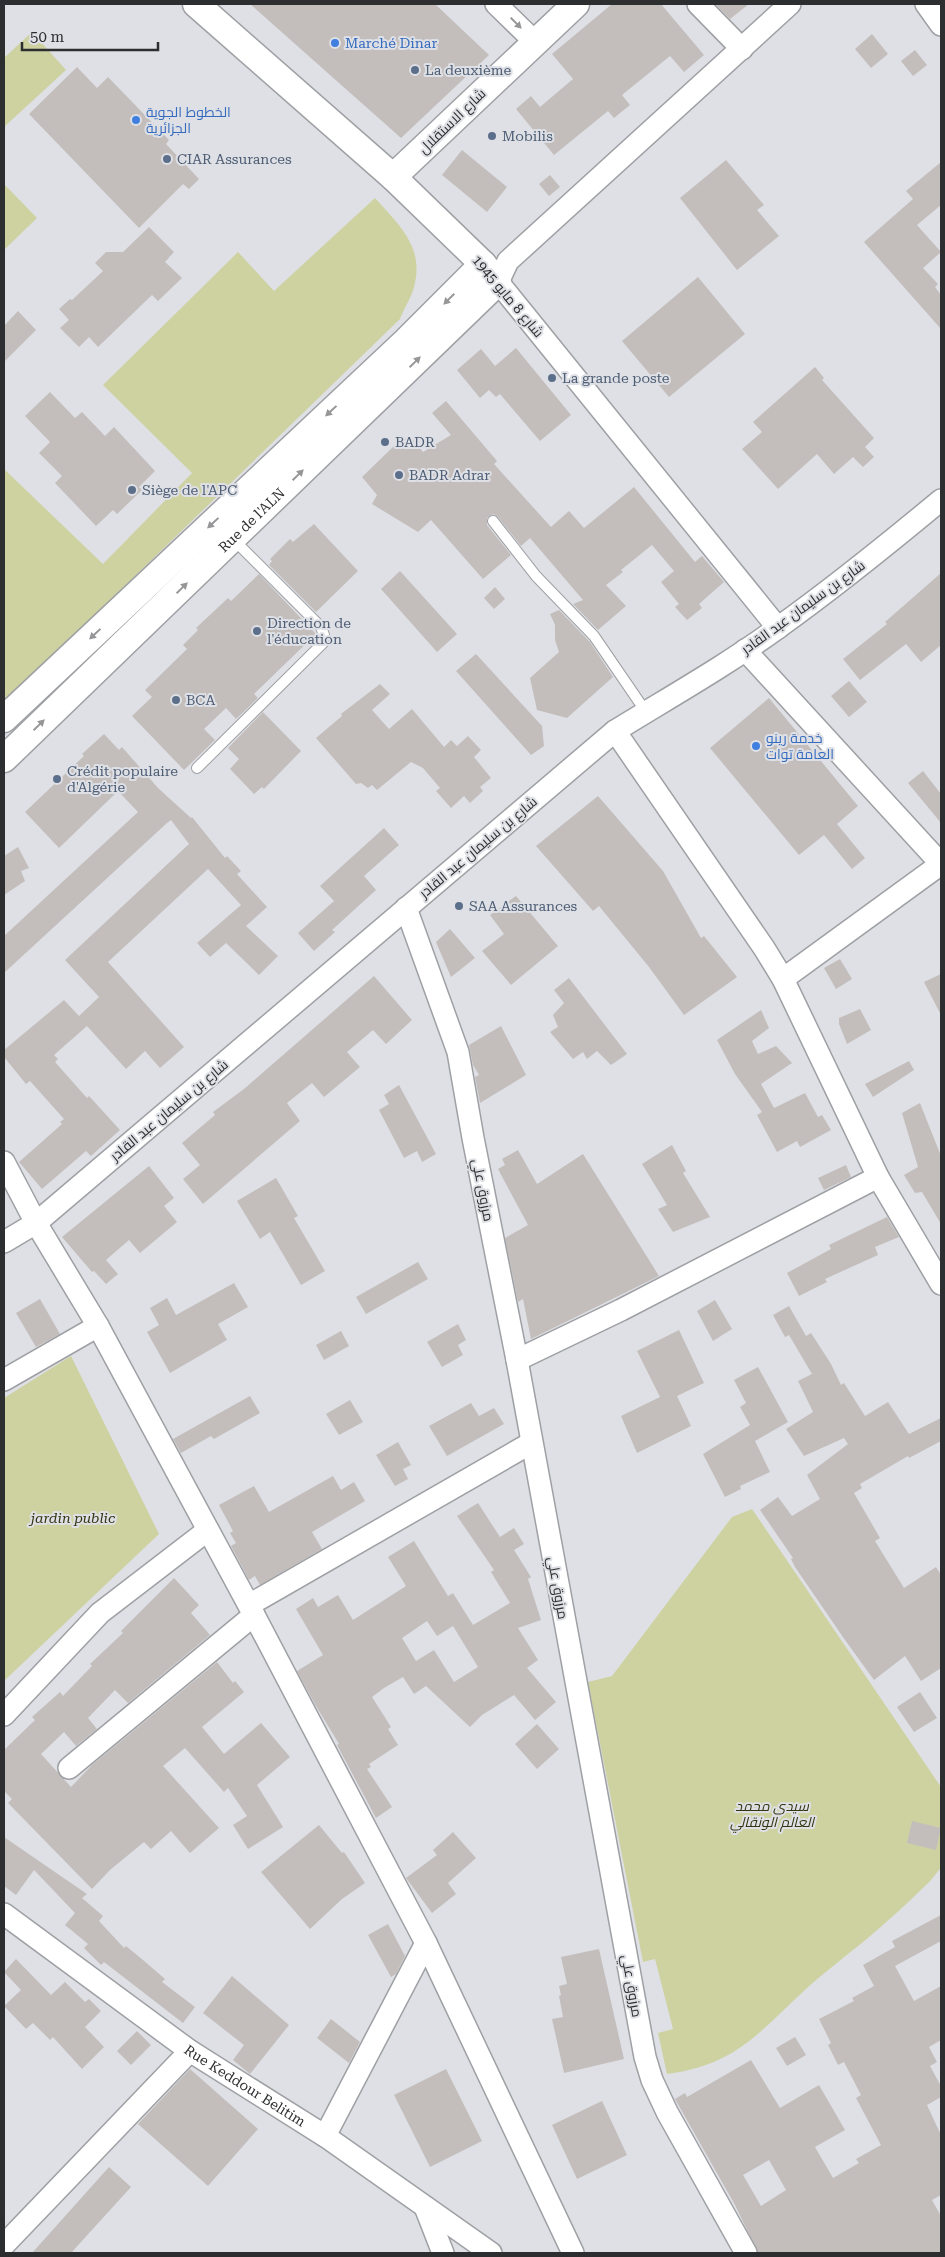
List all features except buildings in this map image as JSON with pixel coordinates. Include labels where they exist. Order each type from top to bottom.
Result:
[{"type":"street","name":"شارع 8 مايو 1945","points":[[196,4],[497,269],[778,628]]},
{"type":"street","points":[[496,4],[535,42]]},
{"type":"street","points":[[698,4],[742,50]]},
{"type":"street","points":[[497,269],[742,50],[790,4]]},
{"type":"street","points":[[926,4],[941,25]]},
{"type":"street","name":"شارع الاستقلال","points":[[393,177],[535,42],[564,8]]},
{"type":"street","name":"Rue de l'ALN","points":[[4,758],[232,539],[497,269]]},
{"type":"street","name":"Rue de l'ALN","points":[[4,719],[406,341],[497,269]]},
{"type":"street","name":"شارع بن سليمان عبد القادر","points":[[4,1242],[36,1223],[615,731],[778,628],[866,561],[941,500]]},
{"type":"street","points":[[141,590],[160,610]]},
{"type":"street","points":[[744,650],[941,864],[783,979]]},
{"type":"street","points":[[615,731],[764,948],[783,979],[878,1177],[941,1284]]},
{"type":"street","name":"مرزوق علي","points":[[406,908],[458,1052],[472,1138],[517,1360],[645,2057],[652,2080],[667,2112],[746,2253]]},
{"type":"street","points":[[4,1162],[36,1223],[98,1326],[251,1610],[426,1943],[573,2253]]},
{"type":"street","points":[[517,1360],[621,1310],[878,1177]]},
{"type":"street","points":[[4,1380],[98,1326]]},
{"type":"street","points":[[69,1768],[251,1610],[532,1443]]},
{"type":"street","points":[[4,1715],[100,1613],[208,1530]]},
{"type":"street","name":"Rue Keddour Belitim","points":[[4,1914],[190,2051],[325,2136],[491,2253]]},
{"type":"street","points":[[325,2136],[426,1943]]},
{"type":"street","points":[[4,2245],[190,2051]]},
{"type":"street","points":[[425,2207],[443,2253]]},
{"type":"lane","points":[[493,521],[536,576],[594,636],[646,712]]},
{"type":"lane","points":[[196,768],[323,643],[324,635],[321,627],[232,539]]},
{"type":"green space","points":[[32,32],[66,70],[4,127],[4,58]]},
{"type":"green space","points":[[4,184],[37,218],[4,250]]},
{"type":"green space","points":[[375,198],[407,236],[415,257],[417,270],[414,288],[400,319],[4,703],[4,469],[103,564],[192,473],[103,385],[238,252],[274,291]]},
{"type":"green space","name":"jardin public","points":[[71,1356],[159,1534],[4,1681],[4,1398]]},
{"type":"green space","name":"سيدي محمد العالم الونقالي","points":[[752,1509],[941,1787],[941,1868],[895,1914],[814,1982],[744,2045],[729,2055],[711,2063],[691,2070],[667,2074],[658,2033],[673,2029],[655,1959],[643,1962],[588,1682],[612,1676],[732,1517]]},
{"type":"place","name":"Marché Dinar","points":[[335,43]]},
{"type":"place","name":"La deuxième","points":[[415,70]]},
{"type":"place","name":"الخطوط الجوية الجزائرية","points":[[136,120]]},
{"type":"place","name":"Mobilis","points":[[492,136]]},
{"type":"place","name":"CIAR Assurances","points":[[167,159]]},
{"type":"place","name":"La grande poste","points":[[552,378]]},
{"type":"place","name":"BADR","points":[[385,442]]},
{"type":"place","name":"BADR Adrar","points":[[399,475]]},
{"type":"place","name":"Siège de l'APC","points":[[132,490]]},
{"type":"place","name":"Direction de l'éducation","points":[[257,631]]},
{"type":"place","name":"BCA","points":[[176,700]]},
{"type":"place","name":"خدمة رينو العامة توات","points":[[756,746]]},
{"type":"place","name":"Crédit populaire d'Algérie","points":[[57,779]]},
{"type":"place","name":"SAA Assurances","points":[[459,906]]}]
